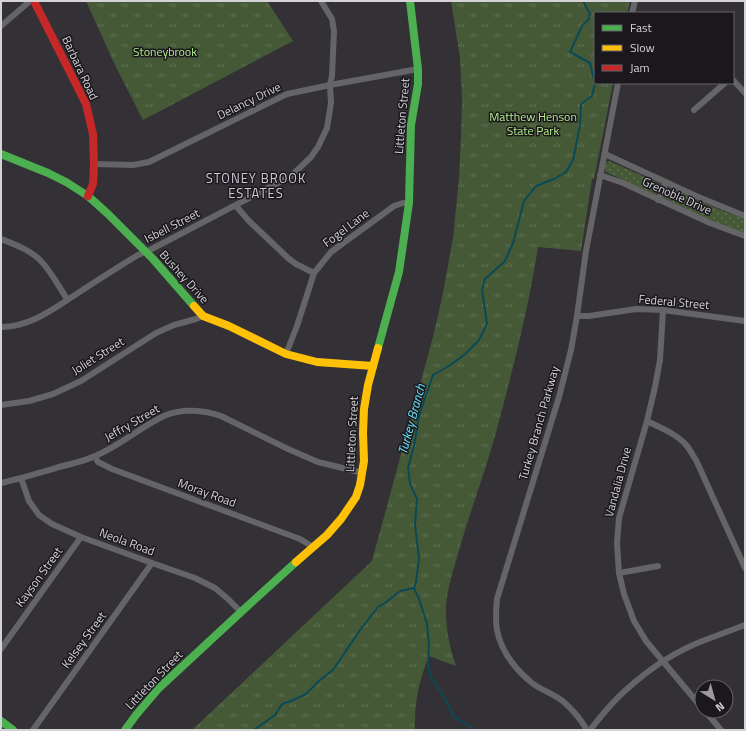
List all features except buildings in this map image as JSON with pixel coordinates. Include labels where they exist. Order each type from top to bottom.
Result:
[{"type":"street","points":[[1,26],[30,1]]},
{"type":"street","name":"Barbara Road","points":[[34,1],[72,73],[86,104],[93,134],[94,164],[93,184],[88,196]]},
{"type":"street","name":"Isbell Street","points":[[1,327],[27,323],[45,315],[138,255],[236,206],[291,176],[311,158],[327,128],[331,103],[330,85],[332,76],[334,31],[332,19],[321,1]]},
{"type":"street","name":"Littleton Street","points":[[125,730],[159,688],[327,535],[356,497],[363,473],[364,409],[368,385],[399,272],[409,203],[411,125],[418,84],[418,69],[410,1]]},
{"type":"street","points":[[632,12],[635,1]]},
{"type":"street","name":"Delancy Drive","points":[[94,164],[133,165],[149,162],[287,94],[418,69]]},
{"type":"street","points":[[734,81],[745,93]]},
{"type":"street","name":"Turkey Branch Parkway","points":[[589,730],[577,714],[565,702],[532,683],[508,658],[501,645],[497,630],[496,615],[497,599],[559,397],[571,350],[600,175],[618,84]]},
{"type":"street","points":[[694,110],[724,84]]},
{"type":"street","name":"Bushey Drive","points":[[1,154],[48,173],[88,196],[153,259],[203,316],[229,326],[286,354],[318,362],[373,366]]},
{"type":"street","name":"Grenoble Drive","points":[[604,154],[745,216]]},
{"type":"street","name":"Grenoble Drive","points":[[600,175],[710,223],[745,236]]},
{"type":"street","points":[[658,200],[666,182]]},
{"type":"street","name":"Fogel Lane","points":[[286,354],[297,326],[314,273],[331,252],[394,206],[409,203]]},
{"type":"street","points":[[236,206],[249,221],[288,258],[314,273]]},
{"type":"street","points":[[1,239],[32,254],[39,260],[67,300]]},
{"type":"street","name":"Federal Street","points":[[577,316],[589,316],[636,309],[663,310],[745,321]]},
{"type":"street","name":"Vandalia Drive","points":[[663,310],[660,360],[655,387],[647,421],[619,518],[616,543],[619,573],[624,594],[634,621],[646,641],[694,699]]},
{"type":"street","name":"Joliet Street","points":[[1,405],[29,402],[53,394],[81,381],[156,332],[174,325],[196,320],[203,316]]},
{"type":"street","name":"Jeffry Street","points":[[1,484],[95,457],[113,448],[166,415],[182,411],[211,413],[221,416],[318,462],[363,473]]},
{"type":"street","points":[[647,421],[670,432],[688,447],[696,460],[745,568]]},
{"type":"street","name":"Moray Road","points":[[95,457],[98,462],[112,469],[300,539],[313,547]]},
{"type":"street","name":"Neola Road","points":[[21,478],[29,501],[39,515],[52,524],[81,537],[152,564],[196,578],[215,588],[228,598],[241,612]]},
{"type":"street","name":"Kayson Street","points":[[1,649],[81,537]]},
{"type":"street","name":"Kelsey Street","points":[[33,730],[152,564]]},
{"type":"street","points":[[619,573],[658,566]]},
{"type":"street","points":[[589,730],[605,711],[645,674],[677,653],[704,640],[745,625]]},
{"type":"street","points":[[711,719],[720,730]]},
{"type":"street","points":[[1,721],[13,730]]},
{"type":"green space","name":"Stoneybrook","points":[[86,1],[267,1],[293,41],[143,120],[115,65]]},
{"type":"green space","name":"Matthew Henson State Park","points":[[451,1],[630,1],[627,12],[594,12],[594,84],[613,84],[594,179],[592,179],[581,251],[538,247],[519,342],[495,436],[462,539],[448,591],[446,604],[447,628],[449,643],[456,666],[429,656],[422,674],[418,692],[415,711],[415,730],[192,730],[372,561],[433,337],[453,238],[459,178],[461,137],[462,97],[460,58]]},
{"type":"green space","points":[[609,161],[661,184],[656,195],[606,172],[604,168]]},
{"type":"green space","points":[[668,187],[715,208],[745,219],[745,233],[723,226],[662,198]]},
{"type":"waterway","name":"Turkey Branch","points":[[583,1],[590,14],[588,20],[582,26],[570,52],[590,63],[594,80]]},
{"type":"waterway","name":"Turkey Branch","points":[[254,730],[275,715],[282,704],[306,694],[333,670],[360,630],[378,607],[400,591],[414,588],[419,559],[415,524],[417,499],[410,484],[408,468],[414,446],[419,416],[433,375],[464,355],[479,340],[487,324],[482,290],[485,279],[505,261],[513,243],[524,201],[536,186],[554,179],[566,172],[573,160],[580,125],[581,104],[592,96],[595,84]]},
{"type":"waterway","points":[[414,588],[427,624],[429,645],[428,666],[431,677],[454,717],[470,726],[473,730]]},
{"type":"traffic: fast","points":[[378,348],[399,272],[409,203],[411,125],[418,84],[418,69],[410,1]]},
{"type":"traffic: fast","points":[[1,154],[48,173],[88,196],[153,259],[194,306]]},
{"type":"traffic: fast","points":[[125,730],[159,688],[296,562]]},
{"type":"traffic: fast","points":[[1,721],[13,730]]},
{"type":"traffic: slow","points":[[194,306],[203,316],[229,326],[286,354],[317,362],[373,366]]},
{"type":"traffic: slow","points":[[296,562],[327,535],[341,519],[356,497],[360,485],[364,461],[364,409],[368,385],[378,348]]},
{"type":"traffic: jam","points":[[34,1],[86,104],[93,134],[94,164],[93,184],[88,196]]},
{"type":"district","name":"STONEY BROOK ESTATES","points":[[256,186]]}]
